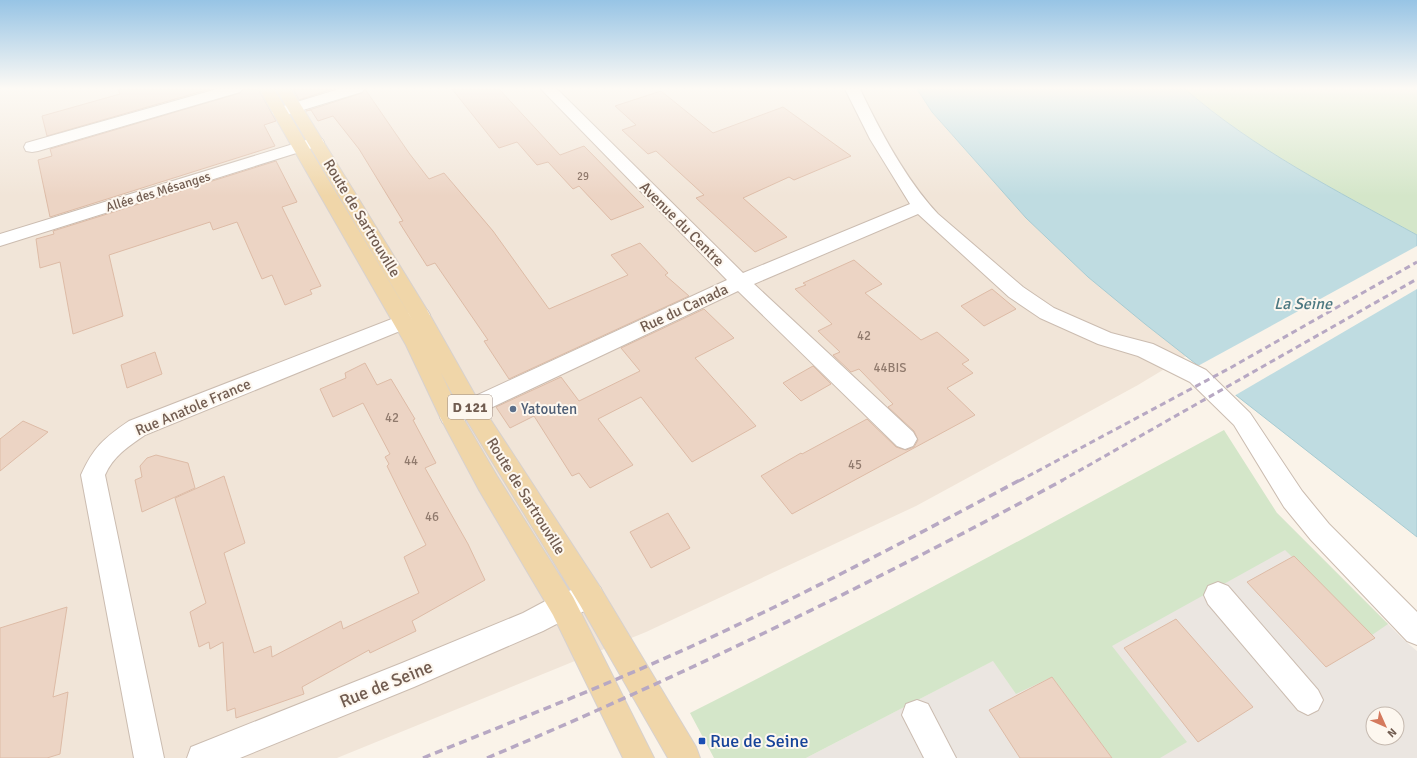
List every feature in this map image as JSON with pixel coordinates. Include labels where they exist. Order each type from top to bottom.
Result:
[{"type":"main road","name":"Route de Sartrouville","points":[[296,124],[412,318],[416,344],[461,412],[590,596],[685,758]]},
{"type":"main road","name":"Route de Sartrouville","points":[[461,412],[488,483],[563,606],[639,758]]},
{"type":"street","points":[[32,147],[111,124]]},
{"type":"street","name":"Avenue du Centre","points":[[583,124],[740,282],[905,439]]},
{"type":"street","points":[[869,124],[920,206],[1016,292],[1047,314],[1105,339],[1145,350],[1198,376],[1242,419],[1293,499],[1320,532],[1417,631]]},
{"type":"street","name":"Allée des Mésanges","points":[[0,240],[308,144]]},
{"type":"street","name":"Rue du Canada","points":[[461,412],[740,282],[920,206]]},
{"type":"street","name":"Rue Anatole France","points":[[148,758],[93,475],[99,460],[113,445],[137,428],[412,318]]},
{"type":"street","points":[[1218,595],[1308,700]]},
{"type":"street","name":"Rue de Seine","points":[[202,758],[404,677],[533,622],[563,606],[590,596]]},
{"type":"street","points":[[917,715],[941,758]]},
{"type":"shaded area","points":[[0,124],[943,124],[1026,218],[1088,277],[1186,356],[1138,385],[916,506],[646,632],[337,758],[0,758]]},
{"type":"shaded area","points":[[1277,513],[1404,640],[1417,651],[1417,758],[806,758]]},
{"type":"green space","points":[[1230,124],[1417,124],[1417,235],[1327,186]]},
{"type":"green space","points":[[1224,430],[1277,513],[1388,624],[1372,635],[1285,550],[1112,646],[1187,742],[1160,758],[1112,758],[1052,677],[1016,694],[993,661],[806,758],[714,758],[690,713],[1025,538]]},
{"type":"water","name":"La Seine","points":[[943,124],[1230,124],[1297,168],[1417,235],[1417,537],[1145,324],[1088,277],[1026,218]]},
{"type":"pier","points":[[1417,246],[1417,289],[1234,396],[1196,367]]},
{"type":"building","points":[[44,124],[87,124],[47,136]]},
{"type":"building","points":[[134,124],[266,124],[264,125],[275,146],[50,217],[38,160],[52,156],[50,149]]},
{"type":"building","points":[[340,124],[389,124],[429,179],[444,173],[493,231],[549,309],[628,275],[611,255],[640,243],[668,273],[665,275],[689,296],[509,379],[484,341],[488,340],[435,263],[427,266],[399,222],[403,221],[359,149]]},
{"type":"building","points":[[480,124],[532,124],[560,155],[584,146],[644,207],[611,220],[579,186],[573,189],[548,162],[537,165],[517,142],[499,148]]},
{"type":"building","points":[[702,124],[713,133],[736,124],[807,124],[851,156],[794,180],[789,177],[743,198],[787,237],[755,252],[696,198],[704,195],[656,151],[648,154],[622,130],[636,125]]},
{"type":"building","points":[[276,161],[297,202],[282,207],[321,286],[310,290],[312,294],[285,305],[272,275],[262,279],[237,222],[213,230],[210,222],[109,255],[123,316],[73,334],[60,262],[40,268],[36,239],[54,234],[53,231]]},
{"type":"building","points":[[854,260],[882,284],[865,293],[921,340],[937,332],[969,360],[962,364],[973,373],[947,388],[975,415],[792,514],[761,476],[801,453],[802,454],[867,419],[896,447],[906,450],[914,447],[918,440],[914,431],[888,407],[893,404],[859,369],[851,372],[833,355],[840,352],[818,331],[832,324],[795,289],[806,285],[803,283]]},
{"type":"building","points":[[992,289],[1016,309],[984,326],[961,306]]},
{"type":"building","points":[[704,309],[734,338],[695,358],[756,426],[692,462],[641,397],[598,419],[633,465],[590,488],[579,473],[572,476],[534,416],[510,428],[496,407],[561,377],[579,401],[640,371],[621,348]]},
{"type":"building","points":[[155,352],[162,374],[127,388],[121,365]]},
{"type":"building","points":[[365,363],[377,385],[391,379],[415,419],[413,420],[436,463],[425,468],[468,544],[485,580],[412,621],[416,631],[370,653],[369,650],[302,687],[304,694],[236,718],[235,708],[227,711],[223,642],[210,649],[209,642],[199,647],[190,612],[206,603],[175,498],[224,476],[245,543],[224,553],[254,653],[271,646],[272,657],[341,621],[343,629],[419,593],[404,557],[426,545],[387,466],[389,464],[385,457],[390,454],[363,403],[333,417],[320,389],[346,378],[345,373]]},
{"type":"building","points":[[813,366],[831,384],[801,401],[783,383]]},
{"type":"building","points":[[23,421],[48,432],[0,471],[0,439]]},
{"type":"building","points":[[156,455],[188,463],[195,488],[142,512],[135,480],[142,477],[140,466],[147,458]]},
{"type":"building","points":[[668,513],[690,548],[651,568],[630,532]]},
{"type":"building","points":[[1294,556],[1375,638],[1326,667],[1247,582]]},
{"type":"building","points":[[67,607],[53,697],[68,692],[60,754],[47,758],[0,758],[0,628]]},
{"type":"building","points":[[1176,619],[1253,707],[1198,742],[1124,648]]},
{"type":"building","points":[[1052,677],[1112,758],[1020,758],[989,710]]},
{"type":"railway","points":[[1019,481],[1230,368],[1417,262]]},
{"type":"railway","points":[[1061,481],[1417,279]]},
{"type":"railway","points":[[423,758],[598,687],[701,642],[822,584],[1020,480]]},
{"type":"railway","points":[[487,758],[634,694],[778,626],[921,555],[1063,480]]},
{"type":"place","name":"Yatouten","points":[[513,409]]},
{"type":"place","name":"Rue de Seine","points":[[702,741]]}]
